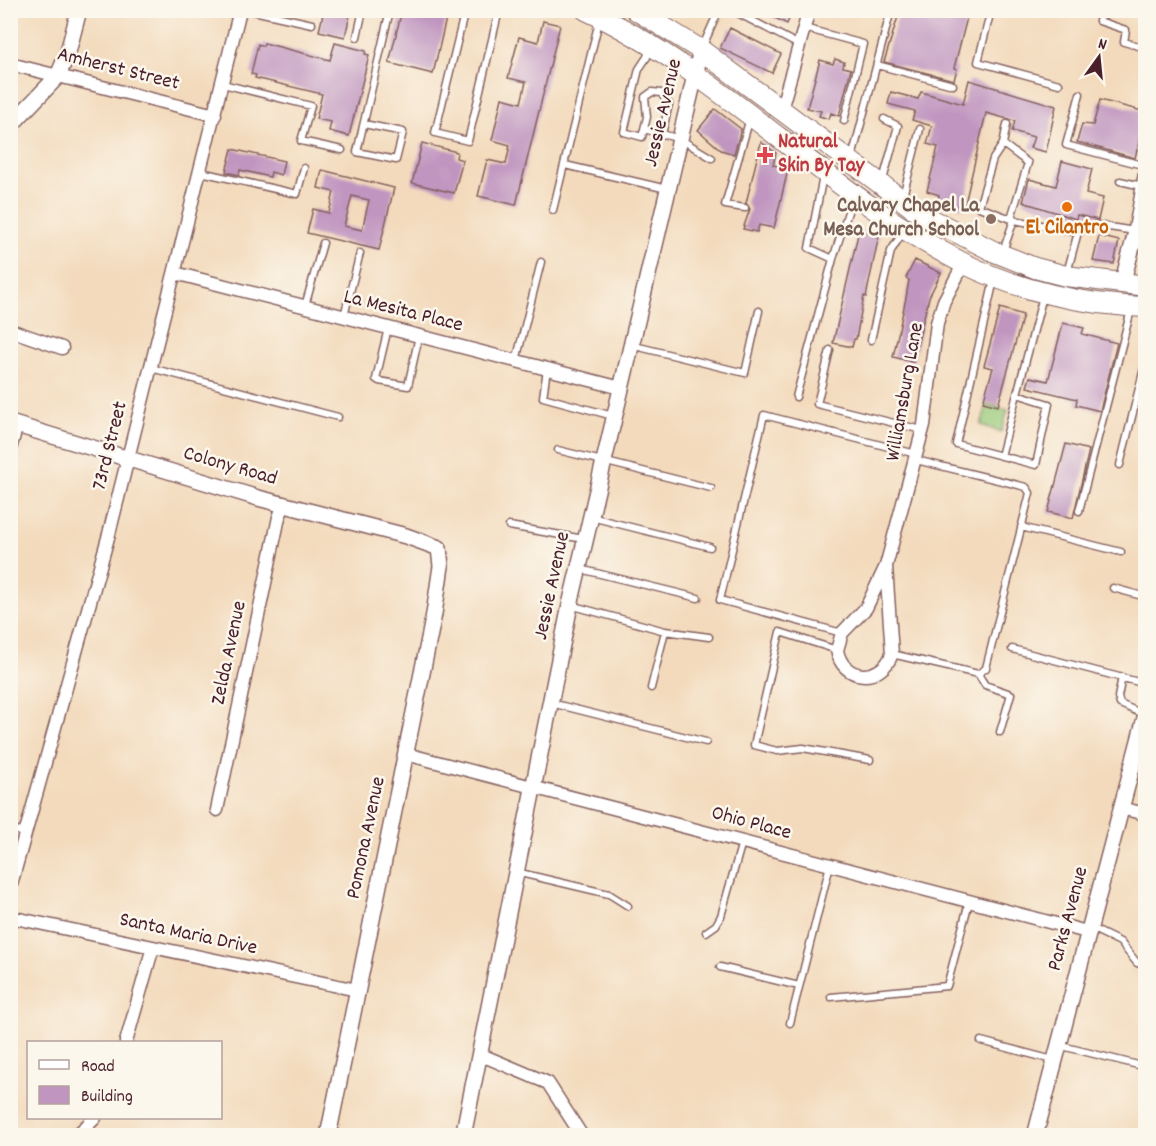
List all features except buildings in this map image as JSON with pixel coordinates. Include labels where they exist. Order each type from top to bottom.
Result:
[{"type":"main road","points":[[636,10],[656,19],[701,50],[921,214],[1002,255],[1035,268],[1066,276],[1146,286]]},
{"type":"main road","points":[[593,14],[650,45],[696,75],[905,229],[964,263],[1044,292],[1139,307]]},
{"type":"main road","points":[[964,263],[972,259],[1002,255]]},
{"type":"street","points":[[10,126],[58,76],[68,52],[79,10]]},
{"type":"street","points":[[781,110],[809,10]]},
{"type":"street","name":"73rd Street","points":[[10,888],[99,573],[243,12]]},
{"type":"street","name":"Jessie Avenue","points":[[463,1136],[578,568],[701,50]]},
{"type":"street","name":"Amherst Street","points":[[10,64],[215,115]]},
{"type":"street","points":[[1122,284],[1136,232],[1145,178]]},
{"type":"street","name":"Williamsburg Lane","points":[[837,650],[842,633],[866,608],[886,566],[923,431],[937,323],[944,301],[964,263]]},
{"type":"street","name":"La Mesita Place","points":[[175,273],[621,388]]},
{"type":"street","points":[[10,330],[62,348]]},
{"type":"street","points":[[10,449],[14,424]]},
{"type":"street","name":"Colony Road","points":[[14,424],[127,460],[284,505],[406,536],[439,548]]},
{"type":"street","name":"Zelda Avenue","points":[[217,810],[279,517],[284,505]]},
{"type":"street","name":"Pomona Avenue","points":[[328,1136],[434,614],[441,566],[439,548]]},
{"type":"street","name":"Williamsburg Lane","points":[[886,566],[892,654]]},
{"type":"street","points":[[837,650],[845,668],[863,676],[882,670],[892,654]]},
{"type":"street","name":"Parks Avenue","points":[[1035,1136],[1087,929],[1145,715]]},
{"type":"street","name":"Ohio Place","points":[[406,754],[969,901],[1087,929]]},
{"type":"street","points":[[1120,808],[1146,814]]},
{"type":"street","name":"Santa Maria Drive","points":[[10,917],[357,990]]},
{"type":"street","points":[[126,1041],[153,947]]},
{"type":"street","points":[[479,1054],[548,1083],[582,1136]]},
{"type":"street","points":[[76,1136],[94,1119]]},
{"type":"lane","points":[[218,10],[312,24]]},
{"type":"lane","points":[[357,37],[363,10]]},
{"type":"lane","points":[[364,124],[404,132],[396,160],[357,152],[390,10]]},
{"type":"lane","points":[[465,10],[435,133],[468,141],[499,10]]},
{"type":"lane","points":[[701,50],[719,10]]},
{"type":"lane","points":[[732,10],[799,45]]},
{"type":"lane","points":[[852,161],[891,10]]},
{"type":"lane","points":[[991,10],[978,62],[1059,84]]},
{"type":"lane","points":[[553,210],[565,165],[593,14]]},
{"type":"lane","points":[[1099,21],[1126,30],[1124,42],[1146,48]]},
{"type":"lane","points":[[804,28],[863,44],[844,121]]},
{"type":"lane","points":[[650,45],[647,57],[639,69],[624,132],[642,137],[647,117],[645,97],[652,92],[661,93],[669,104],[662,134]]},
{"type":"lane","points":[[877,65],[953,85]]},
{"type":"lane","points":[[223,84],[311,106],[301,141],[342,150]]},
{"type":"lane","points":[[1080,94],[1066,145],[1145,178]]},
{"type":"lane","points":[[745,208],[725,205],[751,114]]},
{"type":"lane","points":[[882,184],[898,126],[884,119]]},
{"type":"lane","points":[[1007,124],[1003,144],[993,159],[979,207],[1012,219],[1078,232],[1096,225],[1136,232]]},
{"type":"lane","points":[[644,129],[680,139],[712,158]]},
{"type":"lane","points":[[903,200],[920,129]]},
{"type":"lane","points":[[1002,255],[1028,163],[1003,144]]},
{"type":"lane","points":[[565,165],[668,189]]},
{"type":"lane","points":[[201,172],[297,194],[303,168]]},
{"type":"lane","points":[[824,170],[809,248],[833,259]]},
{"type":"lane","points":[[1119,181],[1145,178]]},
{"type":"lane","points":[[796,397],[833,259],[855,193]]},
{"type":"lane","points":[[871,340],[891,251],[905,229]]},
{"type":"lane","points":[[1066,276],[1078,232]]},
{"type":"lane","points":[[304,306],[322,243]]},
{"type":"lane","points":[[343,316],[360,253]]},
{"type":"lane","points":[[516,361],[540,262]]},
{"type":"lane","points":[[995,276],[956,444],[1036,465],[1049,404],[1017,394]]},
{"type":"lane","points":[[1001,456],[1044,292]]},
{"type":"lane","points":[[1079,511],[1139,307]]},
{"type":"lane","points":[[630,345],[745,373],[759,311]]},
{"type":"lane","points":[[388,328],[376,379],[379,381],[408,386],[419,336]]},
{"type":"lane","points":[[830,350],[817,404],[923,431]]},
{"type":"lane","points":[[1120,465],[1146,360]]},
{"type":"lane","points":[[151,368],[338,417]]},
{"type":"lane","points":[[548,369],[543,398],[614,416]]},
{"type":"lane","points":[[842,633],[720,600],[764,415],[1026,487],[1030,493],[986,668],[978,674]]},
{"type":"lane","points":[[558,450],[603,459],[711,488]]},
{"type":"lane","points":[[591,517],[710,546]]},
{"type":"lane","points":[[509,526],[585,540]]},
{"type":"lane","points":[[1021,527],[1121,552]]},
{"type":"lane","points":[[578,568],[698,598]]},
{"type":"lane","points":[[1113,588],[1146,597]]},
{"type":"lane","points":[[570,605],[665,631],[708,636]]},
{"type":"lane","points":[[651,688],[665,631]]},
{"type":"lane","points":[[837,650],[780,632],[754,745],[777,751],[803,748],[870,760]]},
{"type":"lane","points":[[1012,649],[1146,684]]},
{"type":"lane","points":[[892,654],[978,674],[985,684],[1011,694],[1000,732]]},
{"type":"lane","points":[[1122,677],[1118,697],[1120,704],[1145,715]]},
{"type":"lane","points":[[550,703],[706,742]]},
{"type":"lane","points":[[10,829],[26,833]]},
{"type":"lane","points":[[706,932],[716,925],[721,916],[742,842]]},
{"type":"lane","points":[[790,1023],[830,865]]},
{"type":"lane","points":[[515,871],[609,894],[628,906]]},
{"type":"lane","points":[[831,997],[947,986],[969,901]]},
{"type":"lane","points":[[1087,929],[1120,942],[1137,963],[1146,966]]},
{"type":"lane","points":[[720,967],[799,987]]},
{"type":"lane","points":[[981,1041],[1054,1060]]},
{"type":"lane","points":[[1058,1045],[1142,1066]]},
{"type":"green space","points":[[987,405],[1008,410],[1001,432],[981,425]]},
{"type":"place","name":"Natural Skin By Tay","points":[[765,155]]},
{"type":"place","name":"El Cilantro","points":[[1067,207]]},
{"type":"place","name":"Calvary Chapel La Mesa Church School","points":[[991,219]]}]
